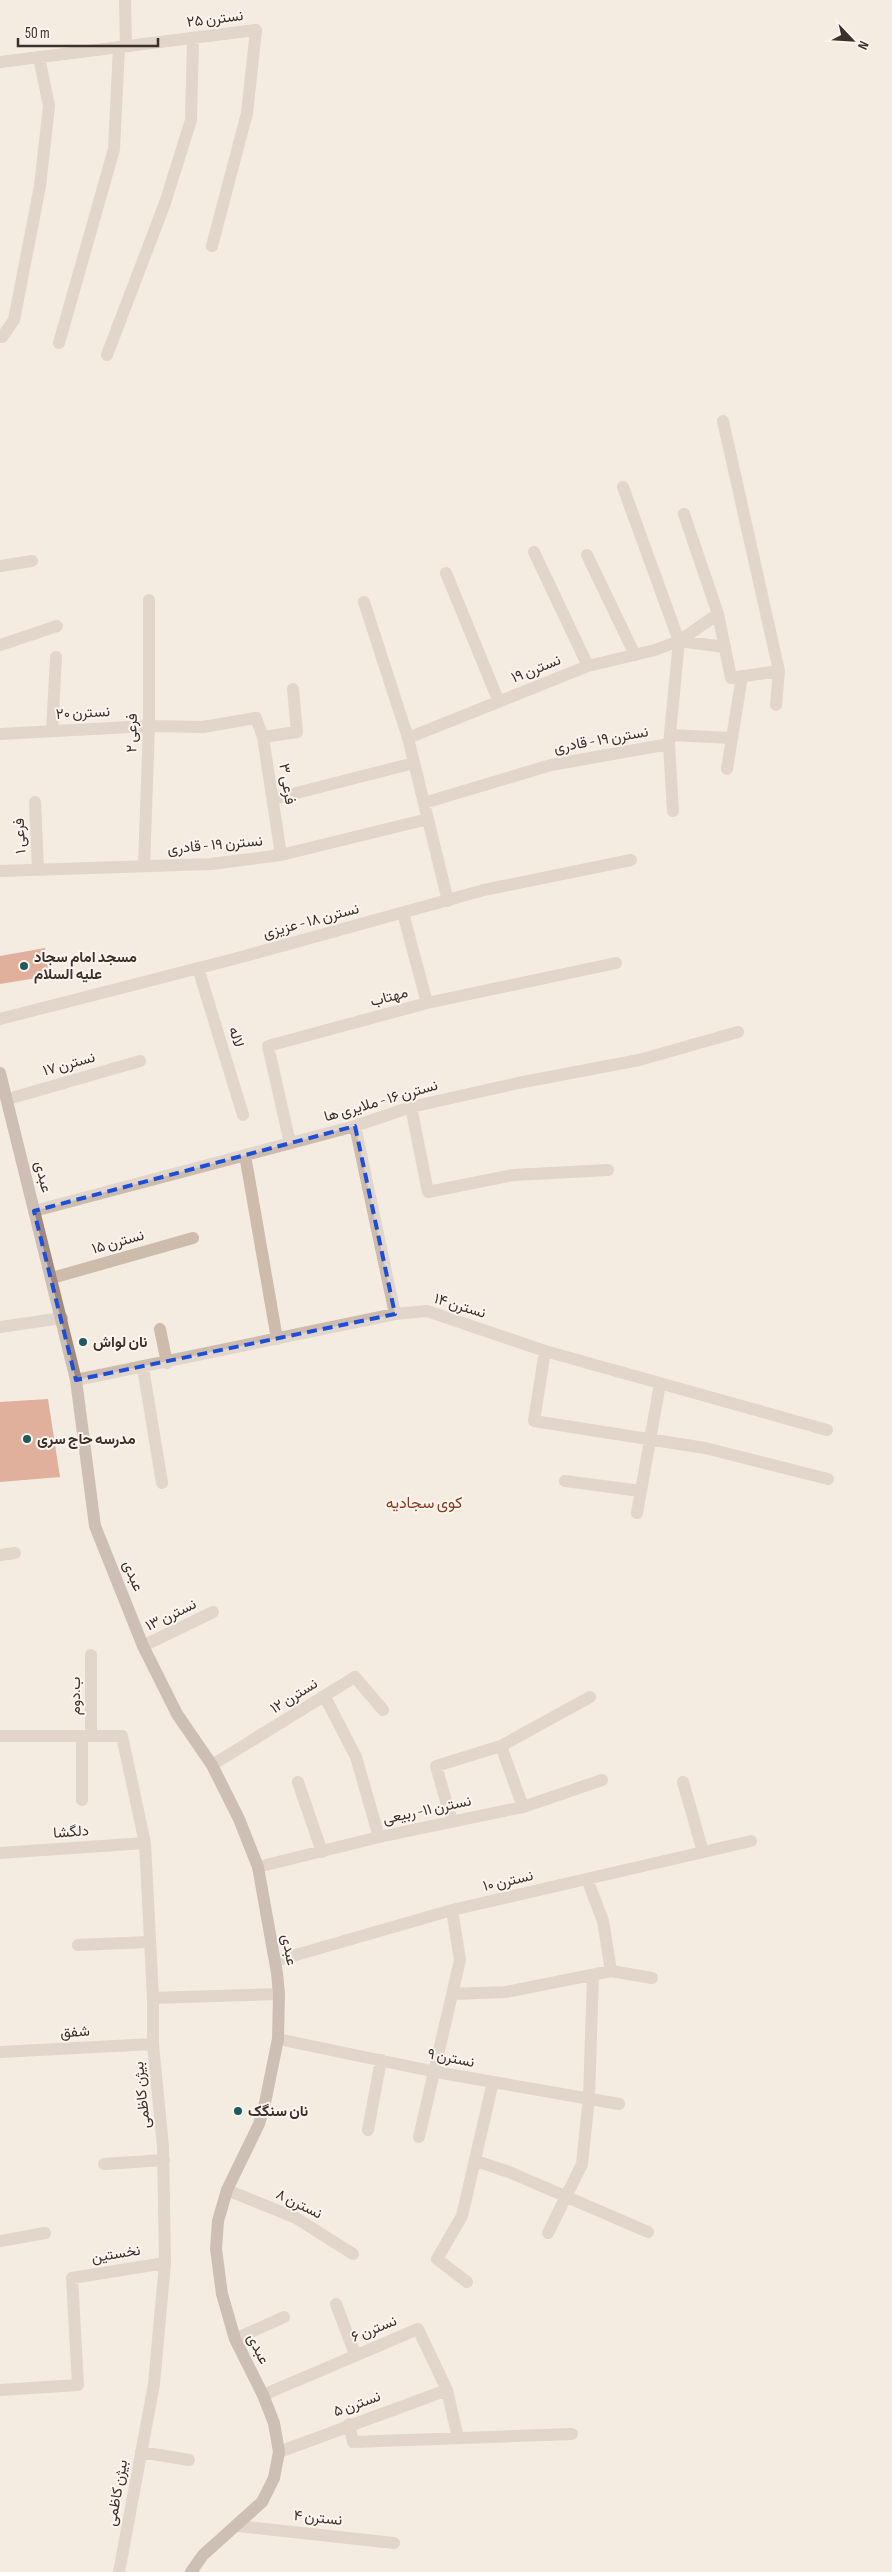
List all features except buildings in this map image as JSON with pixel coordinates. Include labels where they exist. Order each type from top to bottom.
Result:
[{"type":"street","points":[[59,343],[114,149],[125,0]]},
{"type":"street","name":"نسترن ۲۵","points":[[0,62],[256,30],[247,113],[212,246]]},
{"type":"street","points":[[107,356],[165,203],[191,120],[193,38]]},
{"type":"street","points":[[1,340],[14,320],[40,186],[49,106],[38,57]]},
{"type":"street","points":[[722,422],[779,671],[776,705]]},
{"type":"street","points":[[622,487],[679,641],[669,740],[673,811]]},
{"type":"street","points":[[684,514],[718,614],[731,678],[779,671]]},
{"type":"street","points":[[534,552],[588,666]]},
{"type":"street","points":[[588,555],[635,655]]},
{"type":"street","points":[[0,566],[32,561]]},
{"type":"street","points":[[446,573],[499,702]]},
{"type":"street","name":"فرعی ۲","points":[[144,866],[149,726],[149,600]]},
{"type":"street","points":[[364,602],[408,738],[448,900]]},
{"type":"street","name":"نسترن ۱۹","points":[[408,738],[588,666],[635,655],[679,641],[718,614]]},
{"type":"street","points":[[0,645],[57,626]]},
{"type":"street","name":"نسترن ۱۹","points":[[679,641],[725,647]]},
{"type":"street","points":[[52,731],[56,657]]},
{"type":"street","points":[[727,768],[742,676]]},
{"type":"street","points":[[263,737],[297,732],[293,689]]},
{"type":"street","name":"نسترن ۲۰","points":[[0,734],[149,726],[203,727],[256,718]]},
{"type":"street","name":"فرعی ۳","points":[[256,718],[263,737],[281,855]]},
{"type":"street","name":"نسترن ۱۹ - قادری","points":[[424,803],[551,765],[669,740],[732,738]]},
{"type":"street","points":[[273,799],[414,763]]},
{"type":"street","name":"فرعی ۱","points":[[35,802],[38,869]]},
{"type":"street","name":"نسترن ۱۹ - قادری","points":[[0,871],[211,864],[281,855],[428,819]]},
{"type":"street","name":"نسترن ۱۸ - عزیزی","points":[[0,1019],[198,968],[484,890],[631,860]]},
{"type":"street","points":[[403,913],[427,1003]]},
{"type":"street","name":"مهتاب","points":[[290,1143],[268,1046],[427,1003],[616,963]]},
{"type":"street","name":"لاله","points":[[198,968],[243,1115]]},
{"type":"street","name":"نسترن ۱۶ - ملایری ها","points":[[34,1211],[355,1126],[411,1108],[518,1083],[639,1060],[738,1032]]},
{"type":"street","name":"نسترن ۱۷","points":[[8,1099],[140,1061]]},
{"type":"street","name":"عبدی","points":[[0,1072],[76,1380],[95,1526],[144,1646],[177,1714],[212,1765],[239,1819],[258,1867],[275,1961],[279,1994],[278,2039],[259,2124],[227,2190],[218,2221],[216,2249],[222,2294],[235,2339],[263,2394],[274,2423],[279,2452],[274,2478],[262,2502],[238,2526],[203,2555],[191,2572]]},
{"type":"street","points":[[411,1108],[428,1192],[512,1175],[608,1170]]},
{"type":"street","points":[[355,1126],[395,1314]]},
{"type":"street","points":[[245,1155],[277,1339]]},
{"type":"street","name":"نسترن ۱۵","points":[[52,1278],[193,1238]]},
{"type":"street","name":"نسترن ۱۴","points":[[76,1380],[143,1368],[395,1314],[427,1311],[545,1350],[827,1430]]},
{"type":"street","points":[[0,1327],[62,1318]]},
{"type":"street","points":[[160,1329],[167,1363]]},
{"type":"street","points":[[545,1350],[534,1421],[705,1448],[828,1479]]},
{"type":"street","points":[[143,1368],[162,1482]]},
{"type":"street","points":[[638,1513],[660,1384]]},
{"type":"street","points":[[565,1481],[641,1492]]},
{"type":"street","points":[[0,1555],[15,1553]]},
{"type":"street","name":"نسترن ۱۳","points":[[144,1646],[214,1612]]},
{"type":"street","name":"ب.دوم","points":[[82,1800],[91,1655]]},
{"type":"street","name":"نسترن ۱۲","points":[[212,1765],[355,1677],[383,1710]]},
{"type":"street","points":[[325,1696],[356,1757],[379,1837]]},
{"type":"street","points":[[452,1822],[436,1766],[502,1746],[590,1697]]},
{"type":"street","name":"بیژن کاظمی","points":[[0,1736],[122,1736],[144,1842],[153,1998],[153,2044],[164,2160],[164,2263],[154,2384],[119,2572]]},
{"type":"street","points":[[502,1746],[523,1807]]},
{"type":"street","name":"نسترن ۱۱- ربیعی","points":[[258,1867],[379,1837],[523,1807],[602,1780]]},
{"type":"street","points":[[298,1782],[322,1852]]},
{"type":"street","points":[[683,1782],[703,1852]]},
{"type":"street","name":"نسترن ۱۰","points":[[275,1961],[452,1910],[751,1841]]},
{"type":"street","name":"دلگشا","points":[[0,1853],[144,1842]]},
{"type":"street","points":[[587,1879],[604,1920],[611,1971]]},
{"type":"street","points":[[419,2137],[436,2072],[460,1960],[452,1910]]},
{"type":"street","points":[[78,1945],[149,1942]]},
{"type":"street","points":[[452,1994],[506,1992],[611,1971],[652,1978]]},
{"type":"street","points":[[548,2233],[582,2164],[590,2097],[593,1976]]},
{"type":"street","points":[[153,1998],[279,1994]]},
{"type":"street","name":"نسترن ۹","points":[[278,2039],[436,2072],[590,2097],[619,2104]]},
{"type":"street","name":"شفق","points":[[0,2052],[153,2044]]},
{"type":"street","points":[[368,2130],[381,2060]]},
{"type":"street","points":[[467,2282],[437,2259],[462,2216],[493,2082]]},
{"type":"street","points":[[104,2164],[164,2160]]},
{"type":"street","points":[[476,2161],[566,2196],[648,2232]]},
{"type":"street","name":"نسترن ۸","points":[[227,2190],[296,2218],[353,2254]]},
{"type":"street","points":[[0,2241],[45,2233]]},
{"type":"street","name":"نخستین","points":[[0,2390],[78,2385],[72,2278],[164,2263]]},
{"type":"street","points":[[336,2304],[355,2354]]},
{"type":"street","points":[[235,2339],[284,2316]]},
{"type":"street","name":"نسترن ۶","points":[[263,2394],[418,2329],[447,2390],[458,2438]]},
{"type":"street","name":"نسترن ۵","points":[[279,2452],[350,2424],[447,2390]]},
{"type":"street","points":[[350,2424],[353,2442],[572,2434]]},
{"type":"street","points":[[141,2452],[189,2460]]},
{"type":"street","name":"نسترن ۴","points":[[238,2526],[394,2543]]},
{"type":"highlighted area","points":[[355,1126],[395,1314],[76,1380],[34,1211]]},
{"type":"place","name":"مسجد امام سجاد علیه السلام","points":[[24,966]]},
{"type":"place","name":"نان لواش","points":[[83,1342]]},
{"type":"place","name":"مدرسه حاج سری","points":[[27,1439]]},
{"type":"place","name":"نان سنگک","points":[[238,2111]]},
{"type":"district","name":"کوی سجادیه","points":[[424,1503]]}]
